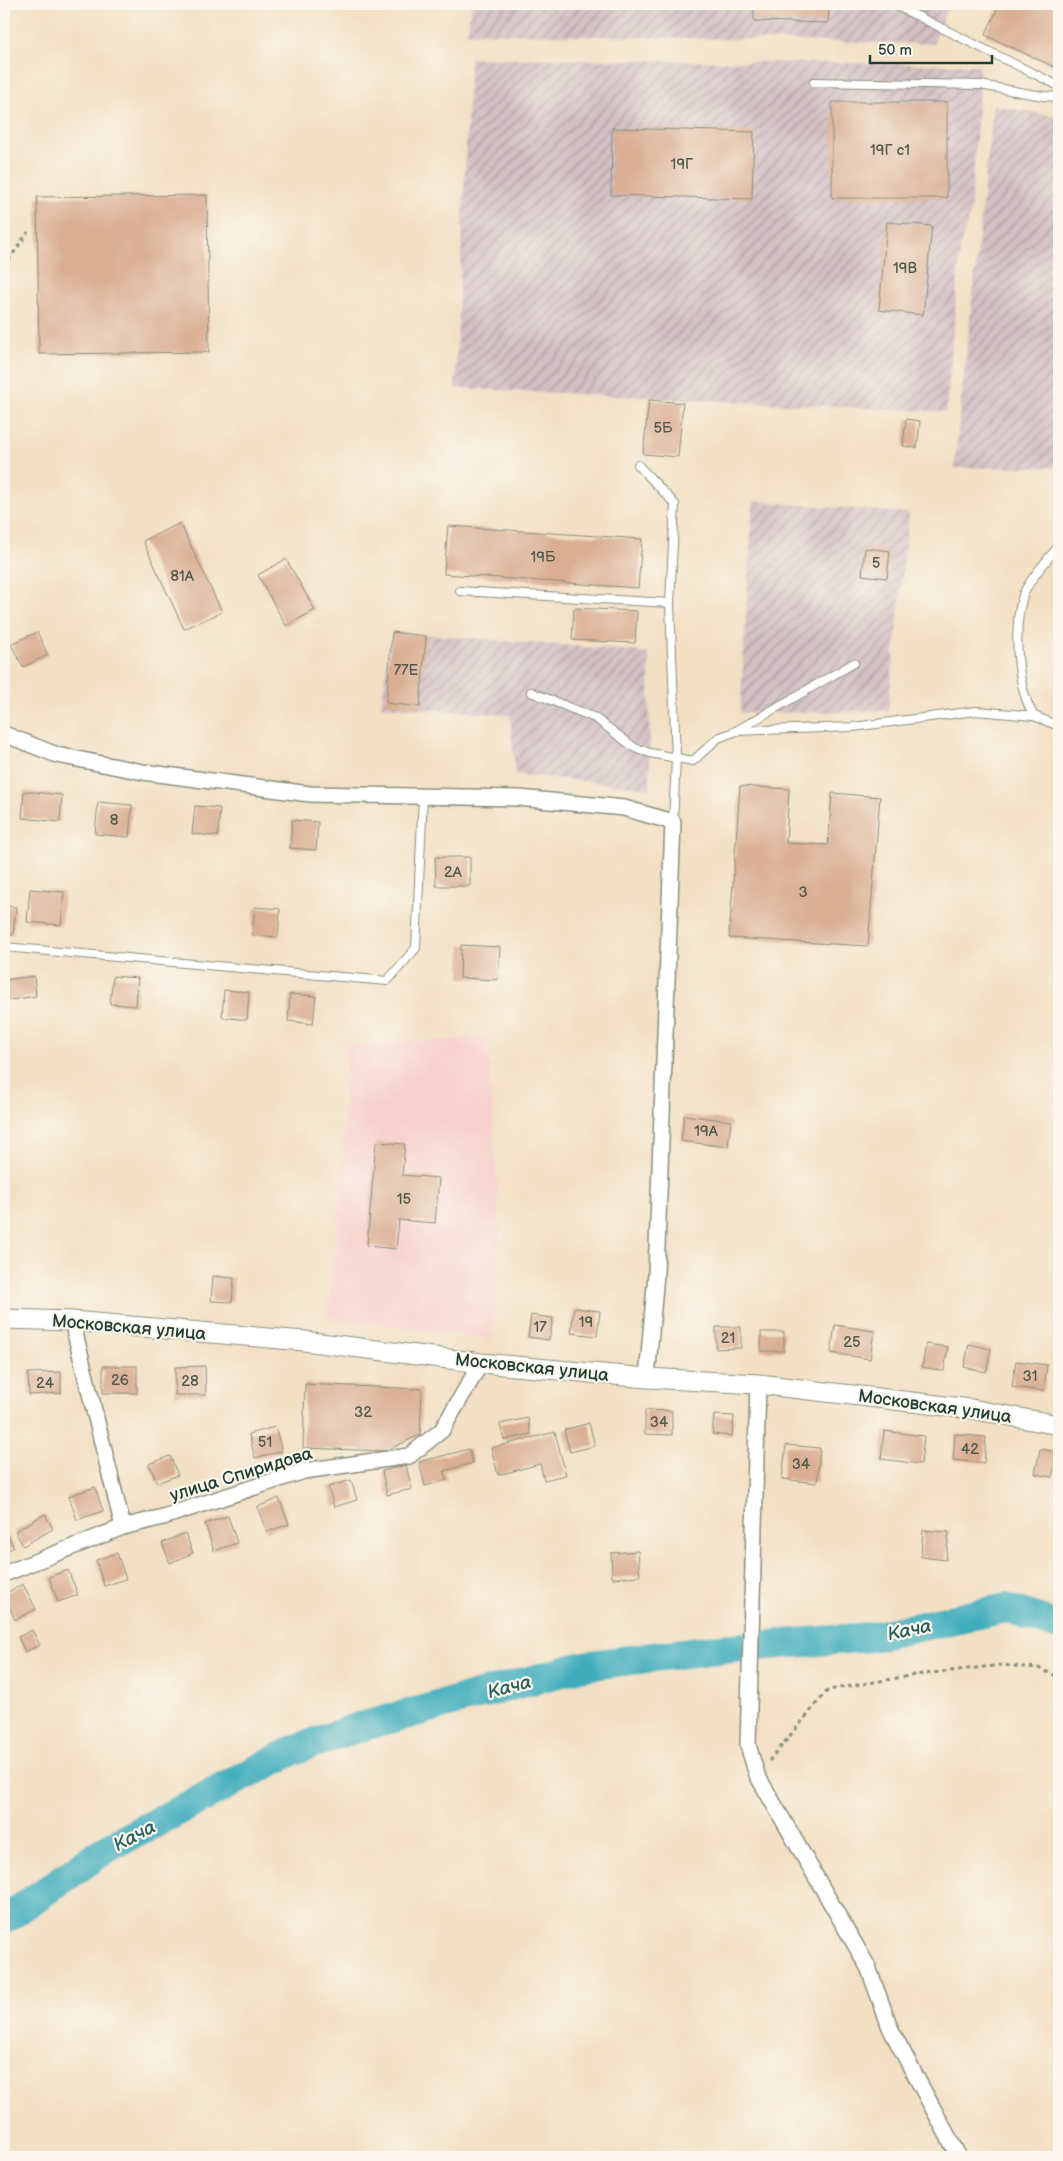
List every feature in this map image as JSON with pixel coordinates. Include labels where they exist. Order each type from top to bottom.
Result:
[{"type":"street","points":[[4,734],[57,755],[143,772],[310,794],[519,798],[624,808],[673,822],[656,1274],[647,1378]]},
{"type":"street","name":"Московская улица","points":[[4,1320],[72,1321],[304,1341],[481,1363],[647,1378],[758,1384],[971,1408],[1059,1425]]},
{"type":"street","points":[[72,1321],[122,1527]]},
{"type":"street","name":"улица Спиридова","points":[[4,1574],[122,1527],[163,1517],[304,1472],[409,1456],[442,1430],[481,1363]]},
{"type":"street","points":[[758,1384],[748,1745],[757,1775],[868,1967],[891,2030],[959,2157]]},
{"type":"lane","points":[[894,4],[1059,86]]},
{"type":"lane","points":[[814,82],[980,85],[1042,96],[1059,97]]},
{"type":"lane","points":[[638,465],[676,504],[670,603],[676,758],[673,822]]},
{"type":"lane","points":[[1034,716],[1026,703],[1019,678],[1018,641],[1020,616],[1024,594],[1059,546]]},
{"type":"lane","points":[[460,591],[670,603]]},
{"type":"lane","points":[[531,692],[595,718],[635,748],[650,753],[692,761],[718,738],[734,732],[854,663]]},
{"type":"lane","points":[[734,732],[853,727],[976,711],[1034,716],[1059,726]]},
{"type":"lane","points":[[4,947],[387,981],[416,948],[423,796]]},
{"type":"path","points":[[4,267],[28,232]]},
{"type":"path","points":[[757,1775],[828,1690],[1002,1665],[1038,1668],[1059,1677]]},
{"type":"shaded area","points":[[472,4],[949,4],[933,44],[467,33]]},
{"type":"shaded area","points":[[470,58],[979,65],[980,85],[970,215],[961,243],[946,412],[455,388]]},
{"type":"shaded area","points":[[993,105],[1059,117],[1059,467],[954,468]]},
{"type":"shaded area","points":[[753,501],[909,513],[888,711],[740,713]]},
{"type":"shaded area","points":[[392,632],[635,651],[649,655],[650,788],[515,774],[510,715],[381,706]]},
{"type":"shaded area","points":[[488,1038],[500,1230],[492,1339],[328,1317],[341,1191],[347,1045]]},
{"type":"building","points":[[754,4],[829,4],[828,23],[754,21]]},
{"type":"building","points":[[1000,4],[1052,4],[1059,7],[1059,69],[985,35]]},
{"type":"building","points":[[832,102],[947,102],[947,198],[832,198]]},
{"type":"building","points":[[612,128],[754,132],[752,199],[611,195]]},
{"type":"building","points":[[207,195],[209,352],[39,354],[37,197]]},
{"type":"building","points":[[887,222],[932,226],[923,315],[879,310]]},
{"type":"building","points":[[649,400],[683,403],[678,457],[643,454]]},
{"type":"building","points":[[906,419],[920,421],[917,448],[903,446]]},
{"type":"building","points":[[180,523],[222,612],[184,629],[143,541]]},
{"type":"building","points":[[448,526],[642,539],[638,588],[444,574]]},
{"type":"building","points":[[865,548],[890,551],[887,578],[862,575]]},
{"type":"building","points":[[286,559],[315,610],[286,626],[258,575]]},
{"type":"building","points":[[574,608],[637,611],[635,643],[572,640]]},
{"type":"building","points":[[37,632],[48,655],[23,667],[11,644]]},
{"type":"building","points":[[392,632],[426,636],[420,707],[386,703]]},
{"type":"building","points":[[740,786],[789,789],[786,843],[828,845],[832,793],[880,797],[868,946],[729,938]]},
{"type":"building","points":[[24,791],[62,795],[60,822],[22,818]]},
{"type":"building","points":[[98,802],[132,805],[129,837],[95,834]]},
{"type":"building","points":[[195,806],[220,808],[218,836],[192,834]]},
{"type":"building","points":[[292,820],[318,822],[316,850],[290,848]]},
{"type":"building","points":[[435,857],[470,857],[470,886],[436,886]]},
{"type":"building","points":[[30,889],[64,892],[61,925],[27,922]]},
{"type":"building","points":[[4,906],[16,907],[13,935],[4,934]]},
{"type":"building","points":[[255,907],[280,909],[278,937],[252,935]]},
{"type":"building","points":[[461,945],[500,947],[498,980],[460,978]]},
{"type":"building","points":[[34,976],[36,996],[4,1001],[4,980]]},
{"type":"building","points":[[113,976],[138,978],[136,1006],[110,1004]]},
{"type":"building","points":[[224,990],[249,992],[247,1020],[222,1017]]},
{"type":"building","points":[[290,994],[316,996],[313,1024],[288,1021]]},
{"type":"building","points":[[684,1115],[731,1121],[728,1147],[681,1141]]},
{"type":"building","points":[[376,1142],[405,1144],[402,1175],[439,1178],[435,1223],[399,1220],[396,1249],[367,1246]]},
{"type":"building","points":[[213,1276],[234,1278],[232,1302],[211,1301]]},
{"type":"building","points":[[574,1308],[600,1311],[597,1336],[571,1333]]},
{"type":"building","points":[[531,1315],[553,1318],[549,1340],[528,1337]]},
{"type":"building","points":[[835,1325],[874,1331],[870,1359],[831,1353]]},
{"type":"building","points":[[716,1327],[741,1327],[741,1348],[716,1349]]},
{"type":"building","points":[[761,1332],[784,1332],[784,1351],[761,1351]]},
{"type":"building","points":[[926,1344],[948,1347],[944,1371],[922,1367]]},
{"type":"building","points":[[969,1344],[991,1349],[986,1372],[964,1367]]},
{"type":"building","points":[[1016,1361],[1047,1365],[1044,1391],[1012,1387]]},
{"type":"building","points":[[103,1366],[137,1366],[137,1393],[103,1393]]},
{"type":"building","points":[[205,1366],[206,1395],[175,1395],[175,1367]]},
{"type":"building","points":[[61,1372],[61,1393],[29,1395],[28,1373]]},
{"type":"building","points":[[305,1384],[422,1389],[420,1435],[385,1451],[303,1448]]},
{"type":"building","points":[[645,1410],[672,1411],[672,1435],[645,1434]]},
{"type":"building","points":[[714,1415],[734,1416],[732,1436],[712,1434]]},
{"type":"building","points":[[528,1418],[531,1434],[504,1440],[500,1424]]},
{"type":"building","points":[[589,1423],[595,1446],[570,1452],[564,1430]]},
{"type":"building","points":[[275,1427],[282,1451],[255,1458],[249,1434]]},
{"type":"building","points":[[884,1431],[924,1436],[921,1464],[881,1459]]},
{"type":"building","points":[[555,1432],[566,1475],[544,1480],[540,1464],[498,1475],[491,1448]]},
{"type":"building","points":[[955,1434],[986,1437],[984,1463],[953,1460]]},
{"type":"building","points":[[786,1445],[820,1448],[817,1483],[782,1479]]},
{"type":"building","points":[[469,1449],[473,1463],[444,1471],[447,1480],[425,1486],[419,1462]]},
{"type":"building","points":[[1040,1449],[1057,1452],[1052,1477],[1035,1474]]},
{"type":"building","points":[[170,1456],[178,1475],[157,1483],[149,1464]]},
{"type":"building","points":[[406,1465],[412,1489],[387,1495],[382,1471]]},
{"type":"building","points":[[351,1480],[357,1500],[334,1507],[328,1487]]},
{"type":"building","points":[[95,1487],[103,1511],[77,1520],[69,1496]]},
{"type":"building","points":[[279,1498],[289,1524],[267,1532],[257,1507]]},
{"type":"building","points":[[45,1514],[53,1529],[23,1546],[15,1531]]},
{"type":"building","points":[[228,1516],[237,1543],[214,1551],[205,1524]]},
{"type":"building","points":[[4,1529],[14,1547],[4,1553]]},
{"type":"building","points":[[923,1530],[949,1532],[946,1560],[921,1557]]},
{"type":"building","points":[[185,1533],[193,1553],[170,1563],[162,1543]]},
{"type":"building","points":[[638,1551],[640,1576],[612,1578],[611,1553]]},
{"type":"building","points":[[117,1553],[126,1579],[104,1586],[96,1560]]},
{"type":"building","points":[[68,1570],[78,1595],[58,1602],[49,1577]]},
{"type":"building","points":[[23,1584],[36,1609],[15,1620],[4,1594]]},
{"type":"building","points":[[32,1630],[40,1645],[25,1652],[18,1637]]},
{"type":"waterway","name":"Кача","points":[[4,1920],[106,1849],[294,1750],[353,1729],[584,1666],[708,1650],[871,1637],[1006,1608],[1059,1626]]}]
